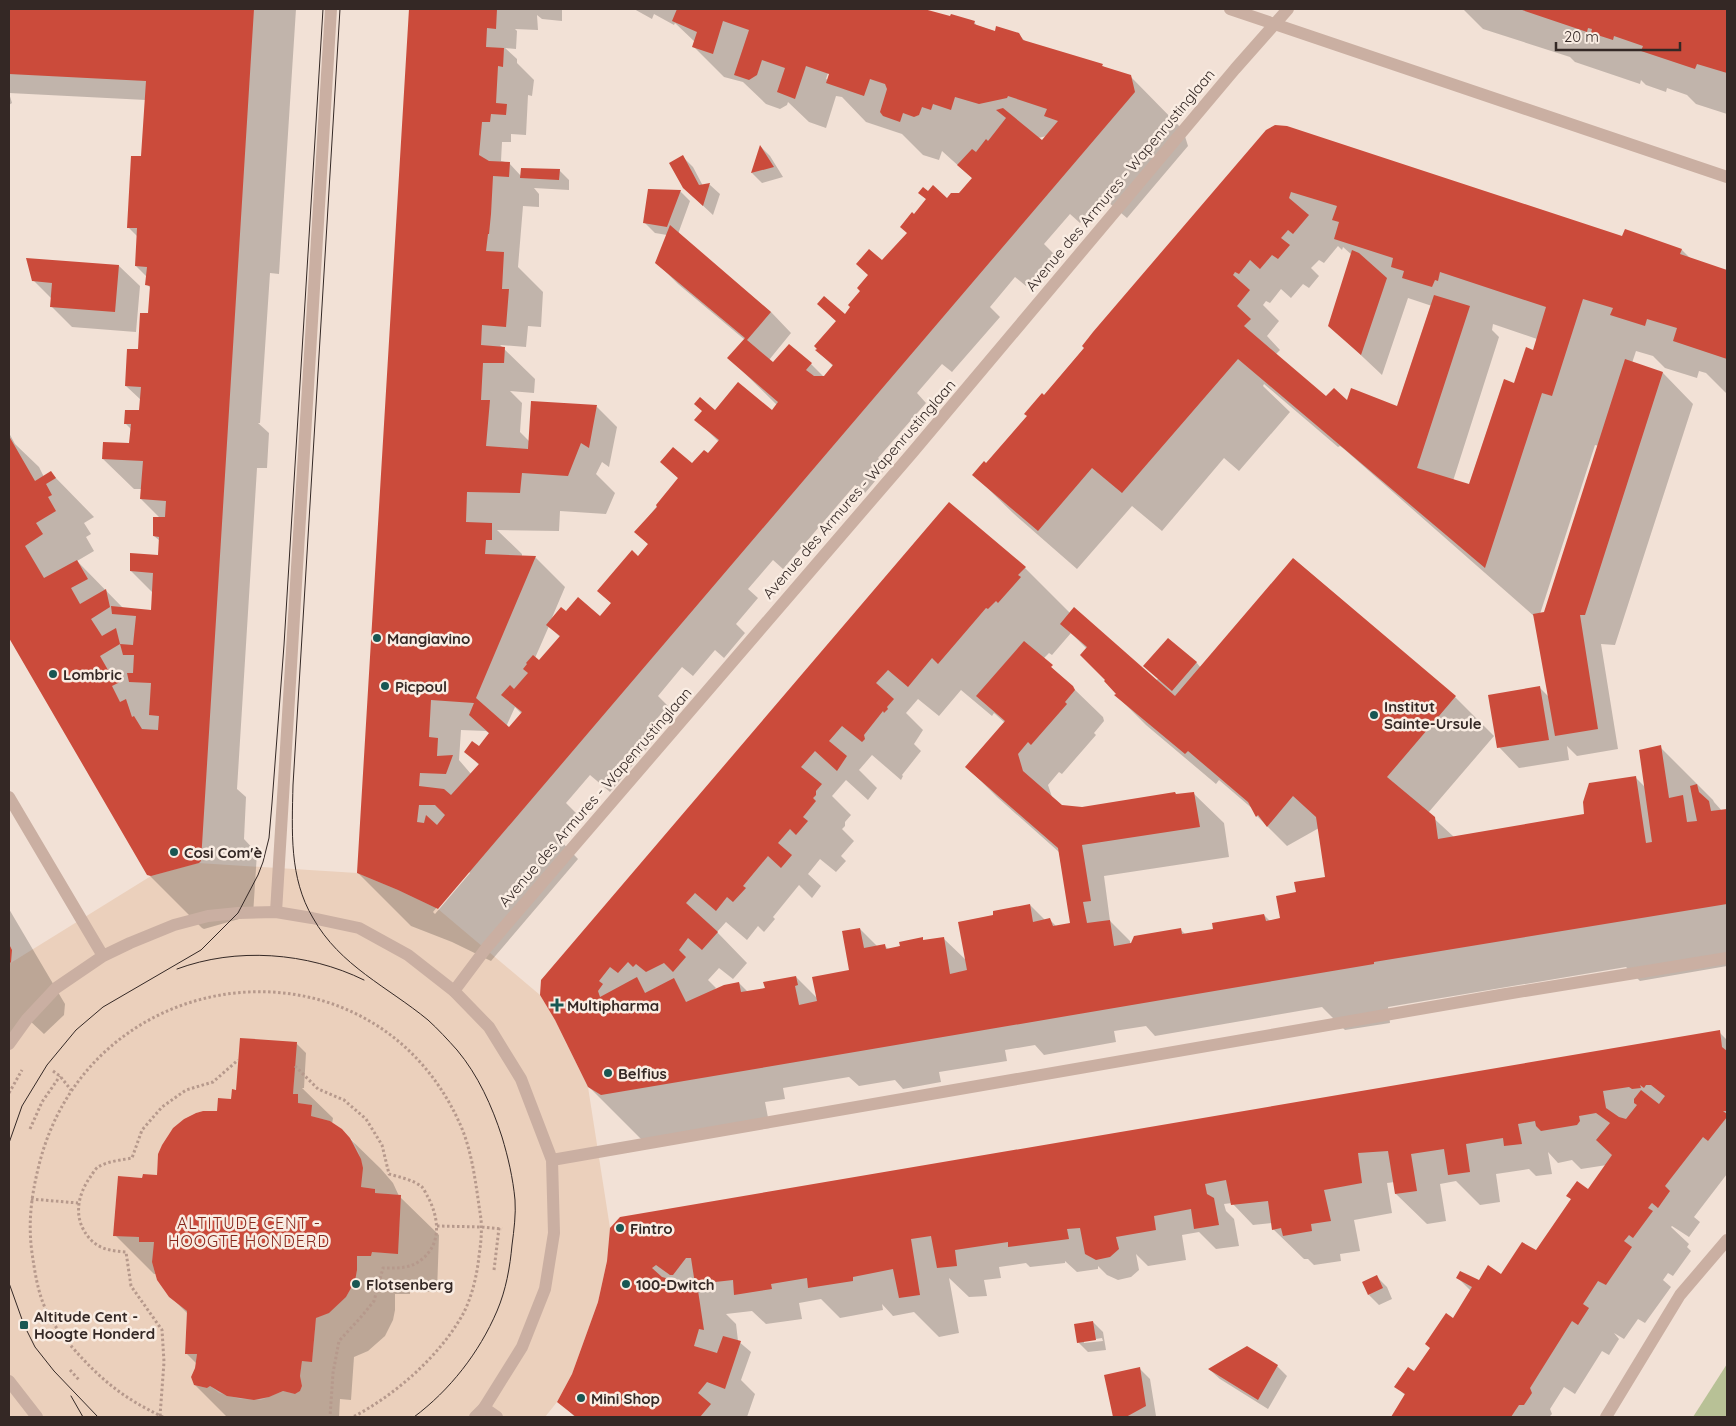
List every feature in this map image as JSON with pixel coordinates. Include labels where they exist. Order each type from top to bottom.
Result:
[{"type":"street","points":[[276,912],[332,9]]},
{"type":"street","points":[[1230,9],[1727,177]]},
{"type":"street","name":"Avenue des Armures - Wapenrustinglaan","points":[[454,990],[487,947],[912,453],[1288,9]]},
{"type":"street","points":[[9,797],[104,956]]},
{"type":"street","points":[[9,1044],[27,1019],[56,988],[104,956],[174,925],[208,916],[276,912],[359,928],[408,955],[454,990],[489,1027],[521,1079],[552,1160],[554,1233],[545,1289],[522,1347],[484,1408],[475,1417]]},
{"type":"street","points":[[552,1160],[1506,994],[1727,958]]},
{"type":"street","points":[[1606,1417],[1680,1295],[1727,1240]]},
{"type":"street","points":[[9,1381],[37,1417]]},
{"type":"street","points":[[484,1408],[496,1417]]},
{"type":"path","points":[[238,1060],[213,1082],[186,1090],[162,1107],[142,1130],[132,1158],[98,1167],[83,1188],[78,1203],[80,1223],[90,1240],[106,1250],[126,1252],[131,1286],[162,1330],[164,1362],[161,1417],[136,1404],[92,1371],[58,1331],[47,1312],[39,1289],[29,1225],[31,1199],[40,1157],[56,1116],[71,1090],[93,1063],[126,1034],[150,1018],[183,1004],[227,993],[272,991],[315,999],[337,1006],[356,1014],[395,1038],[425,1067],[439,1086],[460,1124],[468,1145],[477,1188],[482,1227],[478,1264],[473,1286],[463,1313],[455,1325],[428,1362],[400,1386],[353,1417]]},
{"type":"path","points":[[9,1093],[25,1064]]},
{"type":"path","points":[[295,1066],[318,1089],[344,1100],[366,1119],[382,1145],[389,1174],[406,1179],[422,1187],[434,1210],[437,1226],[433,1244],[421,1260],[404,1268],[383,1268],[374,1301],[339,1341],[333,1373],[330,1417]]},
{"type":"path","points":[[53,1071],[60,1076],[71,1090]]},
{"type":"path","points":[[30,1129],[42,1102],[60,1076]]},
{"type":"path","points":[[31,1199],[78,1203]]},
{"type":"path","points":[[437,1226],[500,1229],[494,1270]]},
{"type":"path","points":[[70,1370],[80,1381]]},
{"type":"green space","points":[[1727,1364],[1727,1417],[1693,1417]]},
{"type":"shaded area","points":[[198,863],[357,873],[438,909],[540,995],[555,1020],[588,1087],[610,1228],[607,1261],[598,1302],[572,1374],[557,1402],[545,1417],[9,1417],[9,964],[151,876]],"holes":[[[294,1078],[293,1094],[298,1094],[298,1103],[311,1105],[311,1116],[330,1121],[342,1129],[354,1142],[362,1165],[361,1187],[375,1189],[375,1193],[401,1195],[398,1253],[372,1252],[371,1256],[357,1256],[355,1281],[346,1297],[329,1312],[316,1318],[312,1361],[302,1361],[300,1376],[302,1386],[300,1391],[295,1394],[283,1391],[261,1400],[240,1399],[219,1393],[210,1386],[207,1388],[194,1385],[191,1377],[195,1368],[197,1354],[185,1353],[187,1311],[169,1297],[157,1280],[152,1262],[154,1242],[139,1242],[139,1237],[113,1235],[118,1176],[142,1178],[143,1174],[157,1175],[158,1154],[173,1128],[184,1119],[196,1113],[217,1111],[218,1098],[231,1099],[232,1090]]]},
{"type":"building","points":[[9,9],[254,9],[201,861],[151,876],[147,875],[9,638],[9,436],[35,481],[51,471],[56,478],[46,484],[52,495],[48,497],[56,511],[36,523],[43,534],[25,546],[44,578],[77,560],[88,579],[71,588],[80,604],[106,589],[110,607],[91,619],[102,636],[116,628],[120,644],[133,645],[136,616],[112,614],[111,606],[151,610],[153,573],[130,571],[130,553],[158,555],[159,537],[153,536],[153,517],[165,517],[166,501],[140,499],[143,461],[102,459],[103,442],[129,443],[131,424],[124,424],[125,410],[139,410],[141,387],[125,386],[127,349],[138,349],[140,313],[148,313],[150,286],[145,285],[147,267],[135,266],[137,228],[127,228],[131,156],[141,156],[146,81],[9,74]],"holes":[[[120,644],[123,655],[134,655],[133,673],[127,673],[129,682],[151,683],[149,715],[159,716],[158,730],[142,729],[134,716],[132,717],[126,699],[120,702],[112,686],[120,682],[112,668],[108,670],[100,656]]]},
{"type":"building","points":[[409,9],[497,9],[496,29],[487,28],[486,47],[504,48],[503,67],[498,66],[496,103],[507,104],[506,115],[491,114],[490,122],[482,122],[479,155],[489,161],[510,162],[509,177],[493,176],[491,214],[486,251],[504,252],[502,289],[509,289],[506,327],[482,325],[481,345],[505,347],[504,363],[483,363],[481,400],[490,400],[486,446],[528,449],[531,401],[597,405],[589,448],[581,443],[568,476],[522,473],[520,493],[467,492],[466,522],[492,523],[492,540],[486,540],[485,554],[536,556],[476,698],[509,727],[522,712],[501,695],[510,685],[514,689],[528,673],[523,669],[533,655],[539,660],[560,636],[546,625],[561,607],[566,611],[578,597],[600,616],[611,603],[597,591],[632,550],[638,556],[648,544],[634,532],[657,507],[656,505],[678,478],[660,462],[673,447],[692,463],[704,450],[708,453],[719,440],[694,420],[702,411],[694,404],[700,397],[715,410],[738,382],[772,410],[778,402],[727,358],[745,338],[655,263],[670,225],[771,312],[747,340],[773,362],[789,344],[812,363],[806,370],[814,376],[824,376],[833,365],[815,350],[817,349],[814,346],[836,321],[817,304],[824,296],[845,314],[850,307],[848,305],[860,291],[857,288],[868,275],[856,264],[869,249],[882,260],[907,233],[900,227],[926,199],[918,193],[923,187],[928,191],[933,185],[947,198],[951,193],[959,193],[972,178],[957,165],[972,149],[976,152],[986,139],[988,141],[1006,118],[996,110],[1003,108],[1042,140],[1058,121],[1044,116],[1047,109],[1008,96],[1007,98],[979,104],[955,97],[951,110],[933,104],[931,110],[922,107],[919,115],[914,117],[903,113],[900,122],[883,116],[880,112],[887,89],[885,84],[870,79],[864,96],[826,83],[829,74],[806,66],[795,99],[777,92],[785,68],[762,60],[757,75],[749,80],[734,75],[749,30],[723,21],[713,54],[692,47],[697,32],[672,21],[677,9],[924,9],[975,21],[974,24],[995,31],[996,26],[1019,33],[1023,40],[1103,64],[1102,66],[1131,75],[1135,92],[438,909],[357,873]],"holes":[[[431,700],[474,703],[469,715],[489,733],[479,746],[472,741],[464,752],[479,764],[451,795],[444,789],[419,786],[420,773],[446,774],[453,755],[437,756],[438,738],[429,737]],[[419,805],[435,805],[445,815],[437,825],[426,815],[424,823],[417,822]]]},
{"type":"building","points":[[1519,9],[1727,9],[1727,73],[1697,64],[1695,69],[1641,51],[1643,46],[1614,36],[1613,40],[1591,33],[1592,29],[1588,28],[1587,32]]},
{"type":"building","points":[[1275,125],[1287,126],[1622,236],[1625,229],[1682,249],[1680,254],[1727,270],[1727,359],[1673,341],[1677,328],[1647,319],[1645,326],[1610,315],[1613,308],[1583,299],[1552,396],[1542,393],[1485,568],[1238,359],[1122,493],[1092,468],[1038,531],[972,475],[984,461],[986,463],[1027,416],[1024,414],[1042,393],[1044,395],[1084,348],[1082,346],[1093,332],[1266,130]],"holes":[[[1291,192],[1337,206],[1332,220],[1339,222],[1334,239],[1393,258],[1391,267],[1404,271],[1402,278],[1432,287],[1435,280],[1438,281],[1440,272],[1546,307],[1533,350],[1526,347],[1514,383],[1504,379],[1469,484],[1417,468],[1470,306],[1434,295],[1397,406],[1351,388],[1347,400],[1334,388],[1326,396],[1244,326],[1251,319],[1237,306],[1250,290],[1233,275],[1235,272],[1239,274],[1250,260],[1260,269],[1272,255],[1278,259],[1290,245],[1281,238],[1288,230],[1293,234],[1309,215],[1289,198]]]},
{"type":"building","points":[[760,145],[774,167],[751,173]]},
{"type":"building","points":[[683,155],[699,185],[710,183],[703,206],[683,188],[669,163]]},
{"type":"building","points":[[521,168],[560,169],[559,180],[520,178]]},
{"type":"building","points":[[648,189],[681,190],[667,227],[643,223]]},
{"type":"building","points":[[1352,250],[1359,253],[1387,278],[1361,355],[1328,326]]},
{"type":"building","points":[[26,258],[119,265],[115,312],[50,307],[52,283],[32,281]]},
{"type":"building","points":[[1625,359],[1663,372],[1585,615],[1580,615],[1598,729],[1555,736],[1533,614],[1544,612]]},
{"type":"building","points":[[949,502],[1026,567],[1018,575],[1021,577],[998,603],[996,601],[988,609],[986,608],[938,664],[932,658],[908,687],[888,670],[876,683],[894,699],[887,707],[888,709],[884,713],[883,711],[864,735],[865,739],[862,742],[842,726],[829,741],[847,756],[837,771],[815,751],[801,767],[822,784],[813,798],[816,801],[803,817],[808,821],[796,835],[790,829],[778,843],[792,855],[781,868],[768,856],[743,886],[746,888],[733,902],[727,897],[716,911],[695,893],[686,903],[718,932],[702,950],[688,938],[679,950],[686,957],[673,972],[664,963],[646,972],[636,964],[633,967],[628,962],[618,973],[610,967],[599,981],[603,984],[598,991],[600,997],[637,977],[645,993],[674,978],[686,1002],[724,985],[739,982],[741,992],[765,988],[763,982],[796,976],[798,985],[795,986],[799,1005],[817,1001],[812,977],[849,970],[842,931],[860,928],[864,948],[885,944],[886,949],[900,946],[899,942],[923,937],[923,940],[944,937],[950,974],[967,970],[958,922],[993,915],[993,911],[1030,904],[1033,922],[1050,918],[1053,926],[1070,923],[1058,848],[965,767],[1005,721],[976,696],[1024,641],[1053,665],[1051,667],[1073,686],[1075,690],[1065,702],[1067,704],[1031,745],[1028,742],[1018,754],[1023,771],[1062,805],[1082,807],[1175,792],[1176,794],[1194,792],[1200,827],[1082,845],[1091,901],[1083,902],[1087,923],[1110,920],[1114,946],[1131,943],[1134,936],[1181,928],[1182,934],[1213,929],[1212,923],[1264,914],[1266,921],[1280,918],[1276,896],[1296,892],[1294,882],[1325,877],[1316,817],[1293,796],[1267,827],[1258,815],[1256,817],[1248,802],[1188,751],[1185,754],[1114,695],[1116,694],[1105,680],[1080,655],[1087,647],[1060,624],[1074,607],[1175,696],[1293,558],[1456,696],[1387,777],[1435,817],[1438,839],[1584,814],[1583,802],[1589,783],[1636,776],[1646,843],[1652,842],[1639,750],[1661,745],[1669,798],[1683,795],[1687,822],[1697,821],[1690,786],[1697,784],[1699,792],[1709,801],[1711,811],[1727,809],[1727,904],[1374,962],[1374,964],[601,1095],[588,1087],[555,1020],[540,995],[541,980]]},
{"type":"building","points":[[1168,638],[1197,662],[1172,691],[1143,666]]},
{"type":"building","points":[[1540,686],[1549,740],[1497,748],[1488,695]]},
{"type":"building","points":[[9,944],[12,950],[11,962],[9,964]]},
{"type":"building","points":[[1720,1030],[1722,1047],[1727,1051],[1727,1111],[1723,1111],[1727,1114],[1727,1117],[1708,1141],[1703,1137],[1665,1186],[1670,1191],[1658,1208],[1652,1203],[1648,1208],[1653,1211],[1633,1238],[1629,1235],[1624,1241],[1632,1247],[1606,1285],[1598,1281],[1583,1304],[1589,1308],[1578,1325],[1572,1321],[1530,1388],[1532,1393],[1524,1405],[1519,1405],[1511,1417],[1391,1417],[1405,1394],[1394,1387],[1408,1367],[1414,1371],[1430,1348],[1425,1344],[1446,1313],[1453,1318],[1472,1287],[1456,1278],[1460,1271],[1479,1280],[1488,1265],[1501,1274],[1522,1242],[1536,1250],[1571,1199],[1566,1196],[1577,1181],[1588,1189],[1612,1155],[1596,1140],[1610,1123],[1596,1113],[1579,1116],[1580,1121],[1577,1125],[1541,1131],[1536,1126],[1535,1121],[1518,1124],[1522,1144],[1504,1146],[1503,1138],[1466,1144],[1470,1172],[1448,1175],[1444,1149],[1411,1154],[1417,1191],[1395,1194],[1388,1151],[1358,1153],[1362,1183],[1324,1190],[1331,1221],[1311,1224],[1312,1231],[1283,1236],[1281,1228],[1272,1230],[1268,1201],[1231,1205],[1226,1180],[1205,1184],[1207,1194],[1214,1198],[1219,1225],[1194,1229],[1191,1209],[1154,1216],[1156,1230],[1116,1237],[1119,1249],[1110,1257],[1096,1260],[1085,1254],[1080,1228],[1067,1229],[1069,1239],[1008,1247],[1008,1242],[955,1250],[957,1266],[937,1268],[931,1236],[911,1239],[920,1295],[899,1298],[893,1269],[853,1277],[853,1281],[808,1288],[807,1278],[771,1284],[772,1289],[734,1295],[733,1280],[697,1284],[704,1330],[699,1329],[694,1346],[717,1353],[723,1336],[741,1341],[725,1389],[707,1382],[698,1393],[711,1404],[700,1417],[576,1417],[557,1402],[572,1374],[598,1302],[607,1261],[610,1228],[620,1217]],"holes":[[[1640,1085],[1644,1088],[1646,1085],[1651,1085],[1665,1096],[1659,1104],[1641,1090],[1634,1099],[1634,1103],[1637,1105],[1626,1119],[1619,1117],[1606,1108],[1603,1091],[1629,1087],[1632,1089],[1641,1088]],[[686,1258],[691,1258],[695,1284],[662,1277],[652,1268],[656,1265],[670,1275],[673,1275]]]},
{"type":"building","points":[[240,1038],[297,1042],[293,1094],[298,1094],[298,1103],[312,1105],[311,1116],[330,1121],[342,1129],[350,1138],[361,1159],[363,1168],[361,1187],[375,1189],[375,1193],[401,1195],[398,1254],[372,1252],[371,1256],[357,1256],[355,1281],[346,1297],[329,1313],[316,1318],[312,1362],[302,1361],[300,1376],[302,1386],[300,1391],[295,1394],[283,1391],[269,1397],[254,1400],[227,1396],[210,1386],[207,1388],[194,1385],[191,1377],[195,1368],[197,1354],[185,1354],[187,1311],[169,1297],[157,1280],[152,1262],[154,1242],[139,1242],[139,1237],[113,1236],[118,1176],[142,1178],[143,1174],[157,1175],[158,1154],[173,1128],[184,1119],[196,1113],[217,1111],[218,1098],[231,1099],[232,1089],[236,1090]]},
{"type":"building","points":[[1377,1275],[1383,1288],[1368,1295],[1362,1282]]},
{"type":"building","points":[[1093,1321],[1096,1340],[1077,1343],[1074,1324]]},
{"type":"building","points":[[1247,1346],[1278,1365],[1258,1400],[1208,1369]]},
{"type":"building","points":[[1140,1367],[1146,1406],[1126,1417],[1113,1417],[1104,1375]]},
{"type":"tram line","points":[[9,1143],[22,1106],[47,1065],[76,1030],[103,1007],[201,950],[238,913],[263,862],[269,838],[284,645],[323,9]]},
{"type":"tram line","points":[[340,9],[293,785],[292,820],[296,870],[305,903],[324,935],[337,950],[366,975],[428,1020],[465,1060],[478,1080],[494,1114],[510,1168],[515,1200],[515,1222],[509,1270],[503,1295],[490,1327],[462,1370],[440,1395],[414,1417]]},
{"type":"tram line","points":[[177,969],[223,958],[247,955],[271,956],[319,963],[364,980]]},
{"type":"tram line","points":[[9,1283],[24,1325],[35,1347],[54,1371],[98,1417]]},
{"type":"tram line","points":[[71,1396],[83,1417]]},
{"type":"place","name":"Mangiavino","points":[[377,638]]},
{"type":"place","name":"Lombric","points":[[53,674]]},
{"type":"place","name":"Picpoul","points":[[385,686]]},
{"type":"place","name":"Institut Sainte-Ursule","points":[[1374,715]]},
{"type":"place","name":"Cosi Com'è","points":[[174,852]]},
{"type":"place","name":"Multipharma","points":[[557,1005]]},
{"type":"place","name":"Belfius","points":[[608,1073]]},
{"type":"place","name":"Fintro","points":[[620,1228]]},
{"type":"place","name":"Flotsenberg","points":[[356,1284]]},
{"type":"place","name":"100-Dwitch","points":[[626,1284]]},
{"type":"place","name":"Altitude Cent - Hoogte Honderd","points":[[24,1325]]},
{"type":"place","name":"Mini Shop","points":[[581,1398]]},
{"type":"district","name":"ALTITUDE CENT - HOOGTE HONDERD","points":[[249,1232]]}]
